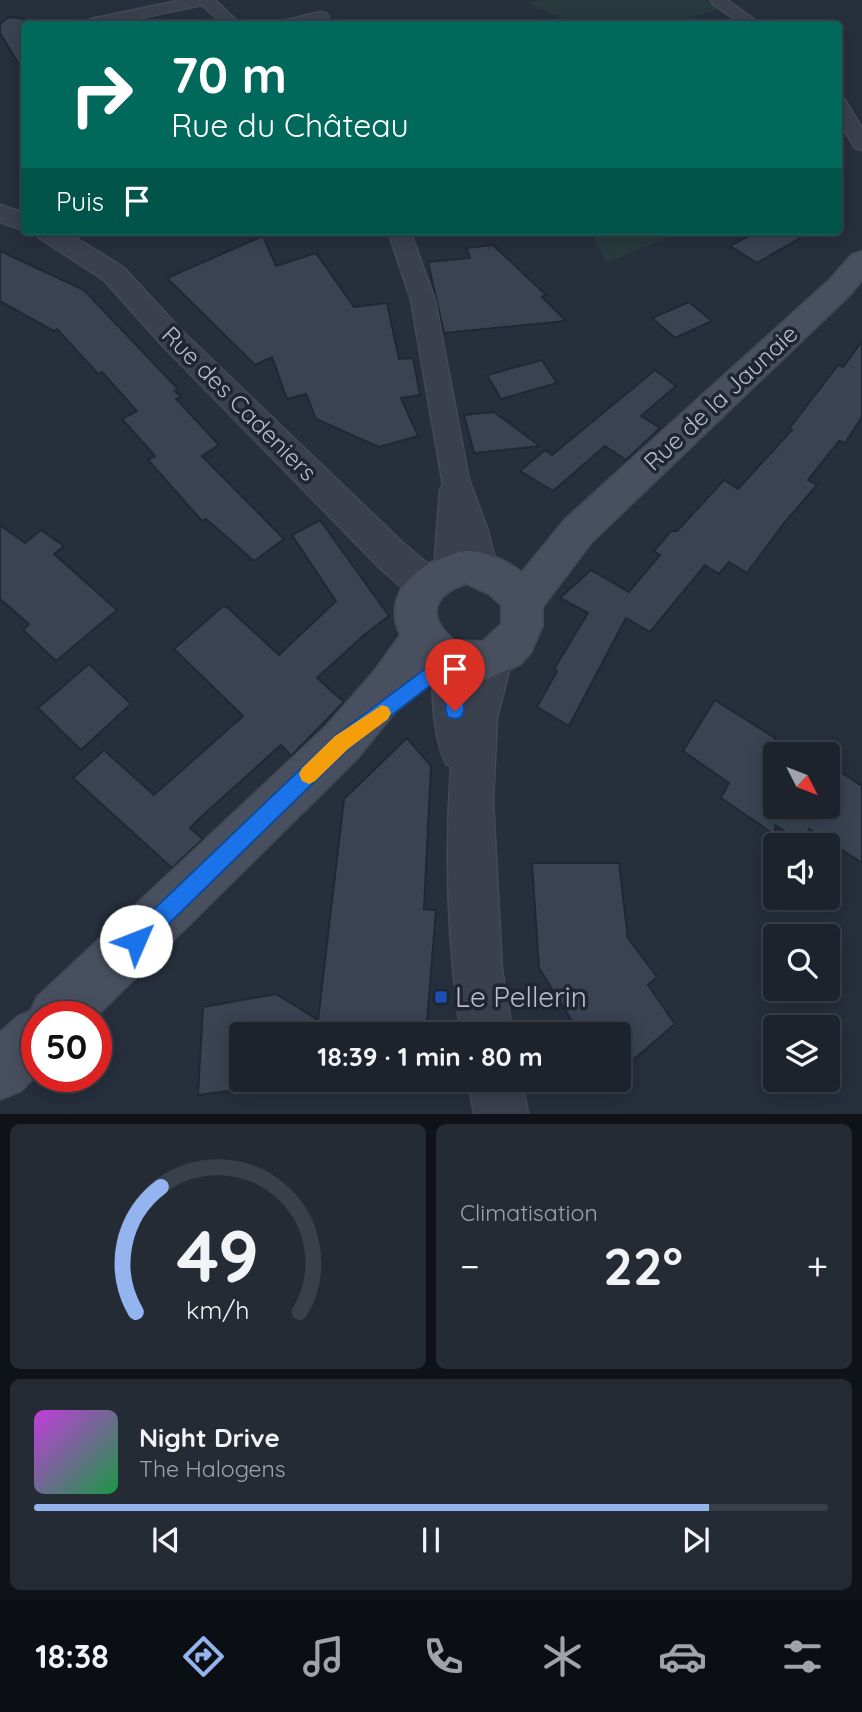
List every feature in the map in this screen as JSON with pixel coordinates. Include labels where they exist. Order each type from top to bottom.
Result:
[{"type":"main road","name":"Rue de la Jaunaie","points":[[475,581],[578,531],[840,287],[862,261]]},
{"type":"main road","points":[[475,581],[521,630],[505,652],[454,654],[416,624],[418,596],[475,581]]},
{"type":"main road","points":[[73,1001],[341,743],[426,681],[454,654]]},
{"type":"main road","points":[[0,1071],[21,1051]]},
{"type":"street","points":[[105,21],[205,0],[229,21]]},
{"type":"street","points":[[718,1],[748,21]]},
{"type":"street","points":[[297,21],[315,15]]},
{"type":"street","points":[[842,110],[862,144]]},
{"type":"street","points":[[0,213],[21,221]]},
{"type":"street","name":"Rue des Cadeniers","points":[[53,235],[114,274],[172,338],[392,556],[475,581]]},
{"type":"street","points":[[400,235],[422,300],[475,581]]},
{"type":"street","points":[[454,654],[455,711],[471,801],[477,970],[485,1022]]},
{"type":"shaded area","points":[[538,0],[731,0],[731,6],[678,21],[567,21],[528,3]]},
{"type":"shaded area","points":[[592,235],[673,235],[607,263]]},
{"type":"building","points":[[9,17],[24,19],[21,21],[21,68],[0,33],[0,24]]},
{"type":"building","points":[[751,235],[805,235],[757,263],[730,246]]},
{"type":"building","points":[[263,236],[276,266],[316,253],[354,307],[387,303],[399,359],[413,358],[420,395],[401,398],[418,436],[379,447],[316,419],[306,394],[287,399],[272,357],[255,365],[167,278]]},
{"type":"building","points":[[493,245],[546,295],[542,297],[566,321],[444,333],[428,262],[470,258],[466,248]]},
{"type":"building","points":[[0,251],[84,290],[178,389],[175,391],[181,397],[176,399],[219,445],[202,456],[284,539],[254,561],[206,519],[202,521],[148,460],[155,456],[122,419],[137,411],[102,372],[98,374],[57,329],[54,331],[0,301]]},
{"type":"building","points":[[689,302],[712,321],[675,338],[652,318]]},
{"type":"building","points":[[862,341],[862,417],[845,443],[839,441],[808,480],[817,485],[747,573],[729,562],[719,574],[705,565],[650,632],[626,618],[569,726],[537,707],[557,671],[554,669],[588,613],[560,598],[591,570],[629,592],[660,555],[654,551],[671,531],[677,531],[724,480],[738,489],[792,430],[789,429],[838,365],[843,367]]},
{"type":"building","points":[[542,360],[557,383],[501,399],[487,375]]},
{"type":"building","points":[[655,370],[676,386],[641,416],[660,428],[626,460],[605,446],[553,491],[520,471],[545,450],[552,455]]},
{"type":"building","points":[[494,412],[540,446],[474,453],[464,415]]},
{"type":"building","points":[[320,520],[389,616],[317,678],[344,702],[291,756],[281,745],[201,817],[190,828],[203,839],[172,868],[73,778],[104,750],[154,795],[243,716],[174,649],[223,606],[279,655],[336,601],[292,535]]},
{"type":"building","points":[[0,525],[25,543],[41,530],[64,546],[54,554],[117,610],[56,661],[23,630],[29,624],[0,599]]},
{"type":"building","points":[[89,664],[131,704],[81,750],[38,708]]},
{"type":"building","points":[[715,700],[775,738],[775,742],[763,742],[763,819],[840,819],[840,772],[862,786],[862,863],[840,849],[840,833],[815,833],[809,829],[807,833],[787,833],[775,825],[775,833],[772,833],[721,798],[729,783],[683,751]]},
{"type":"building","points":[[407,738],[431,766],[424,909],[436,910],[427,1022],[229,1022],[229,1091],[198,1095],[203,1007],[276,994],[318,1020],[344,799]]},
{"type":"building","points":[[532,863],[619,863],[628,938],[657,977],[648,985],[675,1024],[631,1062],[631,1022],[573,1022],[539,968]]},
{"type":"slow traffic","points":[[309,774],[341,743],[382,713]]},
{"type":"place","name":"Le Pellerin","points":[[441,997]]},
{"type":"route","points":[[136,941],[341,743],[426,681],[449,659],[454,661],[455,711]]}]
